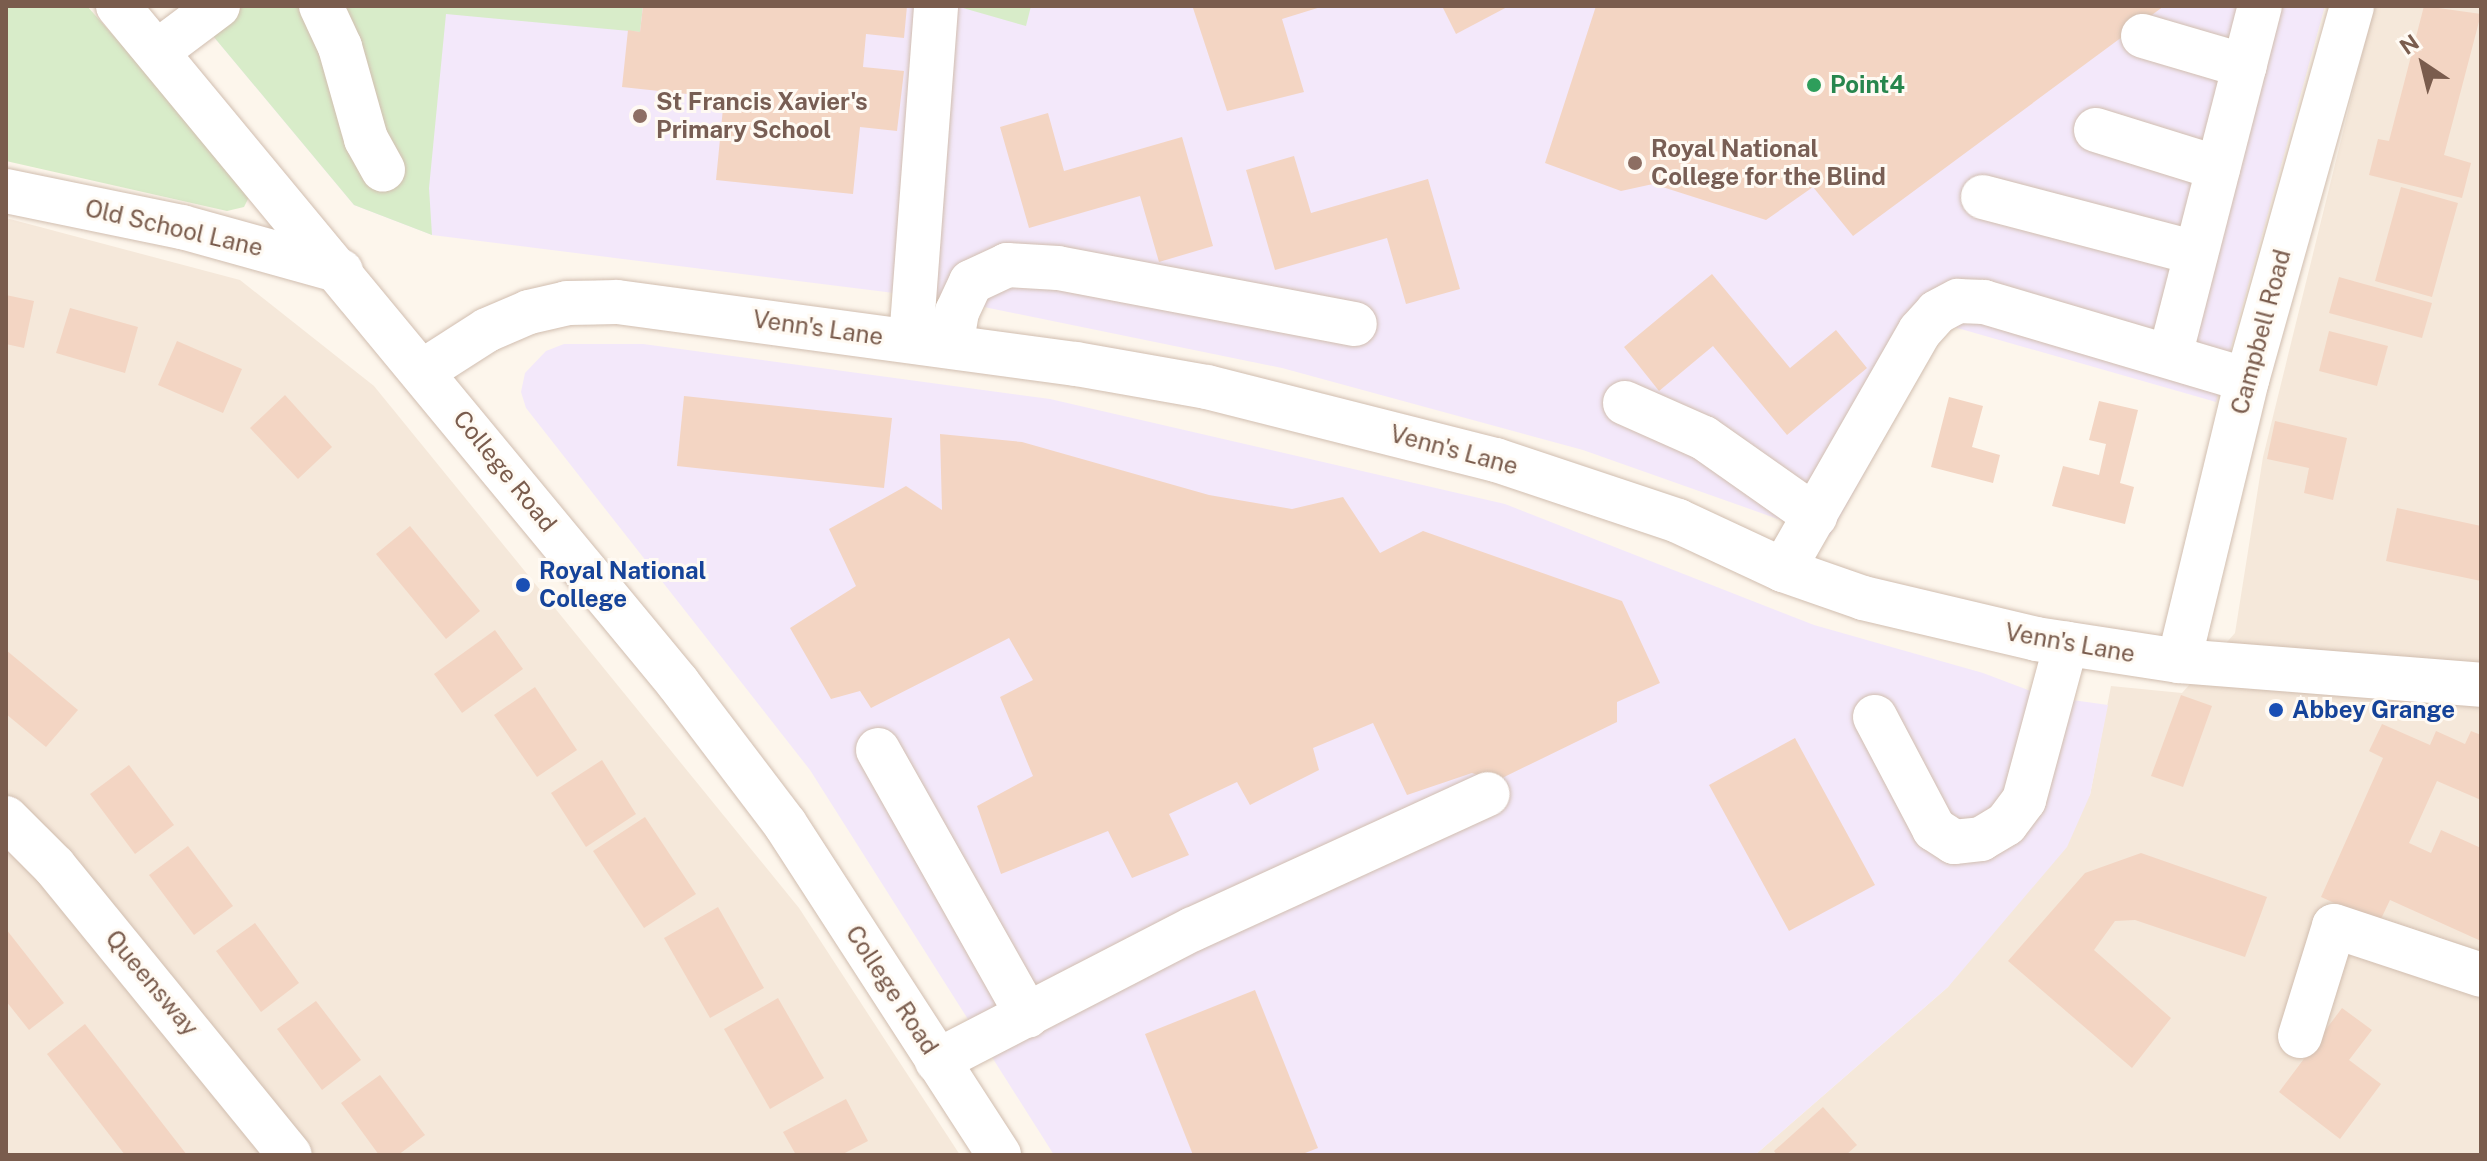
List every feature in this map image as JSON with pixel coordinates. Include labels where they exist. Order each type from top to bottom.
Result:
[{"type":"street","name":"College Road","points":[[118,6],[341,271],[678,683],[785,824],[999,1155]]},
{"type":"street","points":[[158,51],[218,6]]},
{"type":"street","points":[[321,6],[340,47],[366,139],[383,170]]},
{"type":"street","points":[[931,343],[936,6]]},
{"type":"street","points":[[2170,356],[2260,6]]},
{"type":"street","name":"Campbell Road","points":[[2179,661],[2247,380],[2352,6]]},
{"type":"street","points":[[2143,36],[2245,66]]},
{"type":"street","points":[[2096,130],[2218,168]]},
{"type":"street","name":"Old School Lane","points":[[6,191],[182,227],[341,271]]},
{"type":"street","points":[[1983,197],[2196,253]]},
{"type":"street","points":[[931,343],[957,312],[971,282],[1007,265],[1058,268],[1355,324]]},
{"type":"street","points":[[1783,570],[1920,331],[1937,312],[1958,301],[1984,302],[2247,380]]},
{"type":"street","name":"Venn's Lane","points":[[423,371],[487,330],[567,303],[617,302],[931,343],[1207,387],[1496,460],[1678,521],[1783,570],[1863,598],[2066,644],[2179,661],[2481,685]]},
{"type":"street","points":[[1625,403],[1704,438],[1815,516]]},
{"type":"street","points":[[1875,717],[1934,829],[1954,842],[1981,839],[2006,824],[2024,800],[2066,644]]},
{"type":"street","points":[[878,750],[1028,1016]]},
{"type":"street","points":[[937,1061],[1193,929],[1488,794]]},
{"type":"street","name":"Queensway","points":[[6,818],[63,876],[290,1155]]},
{"type":"street","points":[[2300,1036],[2334,926],[2481,975]]},
{"type":"shaded area","name":"Royal National College for the Blind","points":[[188,6],[2325,6],[2216,402],[1947,325],[1829,537],[1583,450],[1282,368],[950,300],[432,235],[354,205]]},
{"type":"shaded area","points":[[2374,6],[2481,6],[2481,1155],[1755,1155],[1948,987],[2090,795],[2111,686],[2182,693],[2235,633],[2263,457]]},
{"type":"shaded area","points":[[6,218],[240,280],[374,386],[799,908],[960,1155],[6,1155]]},
{"type":"shaded area","points":[[564,344],[643,344],[1050,399],[1505,504],[1814,625],[1983,673],[2044,696],[2108,705],[2090,795],[2067,847],[1948,987],[1755,1155],[1054,1155],[810,770],[526,408],[521,392],[525,373],[546,351]]},
{"type":"green space","points":[[6,6],[87,6],[252,191],[244,207],[227,211],[6,161]]},
{"type":"green space","points":[[188,6],[643,6],[640,32],[446,14],[429,188],[432,235],[354,205]]},
{"type":"green space","points":[[956,6],[1031,6],[1026,26]]},
{"type":"building","points":[[643,6],[907,6],[904,38],[866,34],[863,67],[904,71],[897,131],[860,127],[853,194],[716,180],[724,98],[622,87],[628,30],[640,32]]},
{"type":"building","points":[[1324,6],[1282,19],[1304,92],[1227,111],[1193,8]]},
{"type":"building","points":[[1442,6],[1509,6],[1456,34]]},
{"type":"building","name":"Point4","points":[[1596,6],[2164,6],[1853,236],[1813,187],[1766,220],[1653,184],[1621,191],[1545,163]]},
{"type":"building","points":[[2424,6],[2481,14],[2444,155],[2471,163],[2462,198],[2369,175],[2378,139],[2389,141]]},
{"type":"building","points":[[1048,113],[1064,171],[1182,137],[1213,246],[1159,262],[1140,196],[1029,228],[1000,127]]},
{"type":"building","points":[[1294,156],[1311,213],[1428,179],[1460,289],[1406,304],[1387,238],[1275,270],[1246,170]]},
{"type":"building","points":[[2401,187],[2458,203],[2432,297],[2375,281]]},
{"type":"building","points":[[1712,274],[1790,368],[1836,330],[1867,368],[1787,435],[1713,346],[1659,391],[1624,347]]},
{"type":"building","points":[[2339,277],[2432,303],[2422,338],[2329,313]]},
{"type":"building","points":[[6,295],[34,301],[24,348],[6,344]]},
{"type":"building","points":[[70,308],[138,327],[125,373],[56,353]]},
{"type":"building","points":[[2329,331],[2388,346],[2377,386],[2319,371]]},
{"type":"building","points":[[177,341],[242,369],[223,413],[158,385]]},
{"type":"building","points":[[285,395],[332,447],[298,479],[250,428]]},
{"type":"building","points":[[684,396],[892,418],[884,488],[677,466]]},
{"type":"building","points":[[1949,397],[1983,406],[1972,447],[2000,455],[1993,483],[1931,467]]},
{"type":"building","points":[[2099,401],[2138,410],[2120,483],[2134,487],[2125,524],[2052,506],[2063,466],[2099,475],[2106,444],[2089,440]]},
{"type":"building","points":[[2275,421],[2347,438],[2333,500],[2304,493],[2309,468],[2267,459]]},
{"type":"building","points":[[940,434],[1022,442],[1209,495],[1292,509],[1343,497],[1380,553],[1423,531],[1622,601],[1660,683],[1617,702],[1617,722],[1496,781],[1472,773],[1407,795],[1373,723],[1313,748],[1319,770],[1250,805],[1237,782],[1169,814],[1189,855],[1132,878],[1108,831],[1001,874],[977,806],[1033,776],[1000,697],[1033,680],[1009,638],[871,708],[860,691],[831,699],[790,628],[856,586],[829,529],[906,486],[942,510]]},
{"type":"building","points":[[2397,508],[2481,526],[2481,581],[2386,561]]},
{"type":"building","points":[[410,526],[480,611],[446,639],[376,554]]},
{"type":"building","points":[[495,630],[523,669],[462,713],[434,674]]},
{"type":"building","points":[[6,650],[78,710],[46,747],[6,714]]},
{"type":"building","points":[[535,687],[577,750],[537,777],[494,715]]},
{"type":"building","points":[[2181,695],[2212,706],[2183,787],[2151,776]]},
{"type":"building","points":[[2382,724],[2430,745],[2436,731],[2465,744],[2471,731],[2481,735],[2481,800],[2437,781],[2409,843],[2431,853],[2441,830],[2481,848],[2481,941],[2390,900],[2379,923],[2321,897],[2383,758],[2369,751]]},
{"type":"building","points":[[1795,738],[1875,885],[1789,931],[1709,785]]},
{"type":"building","points":[[602,760],[636,814],[586,847],[551,793]]},
{"type":"building","points":[[129,765],[174,825],[135,854],[90,794]]},
{"type":"building","points":[[645,817],[696,894],[644,928],[593,851]]},
{"type":"building","points":[[188,846],[233,906],[194,935],[149,875]]},
{"type":"building","points":[[2141,853],[2267,897],[2245,957],[2135,920],[2115,921],[2094,950],[2171,1018],[2132,1068],[2008,961],[2085,873]]},
{"type":"building","points":[[718,907],[764,988],[710,1018],[664,938]]},
{"type":"building","points":[[255,923],[299,983],[261,1012],[216,951]]},
{"type":"building","points":[[6,929],[64,1003],[29,1030],[6,1001]]},
{"type":"building","points":[[1255,990],[1318,1148],[1300,1155],[1193,1155],[1145,1034]]},
{"type":"building","points":[[778,998],[824,1078],[770,1109],[724,1029]]},
{"type":"building","points":[[316,1001],[361,1060],[322,1090],[277,1029]]},
{"type":"building","points":[[2342,1008],[2372,1030],[2349,1060],[2381,1084],[2340,1139],[2279,1092]]},
{"type":"building","points":[[85,1024],[187,1155],[125,1155],[47,1054]]},
{"type":"building","points":[[380,1075],[425,1135],[398,1155],[379,1155],[341,1103]]},
{"type":"building","points":[[846,1099],[868,1141],[841,1155],[796,1155],[783,1132]]},
{"type":"building","points":[[1823,1107],[1857,1145],[1846,1155],[1777,1155],[1774,1151]]},
{"type":"place","name":"Point4","points":[[1814,85]]},
{"type":"place","name":"St Francis Xavier's Primary School","points":[[640,116]]},
{"type":"place","name":"Royal National College for the Blind","points":[[1635,163]]},
{"type":"place","name":"Royal National College","points":[[523,585]]},
{"type":"place","name":"Abbey Grange","points":[[2276,710]]}]
